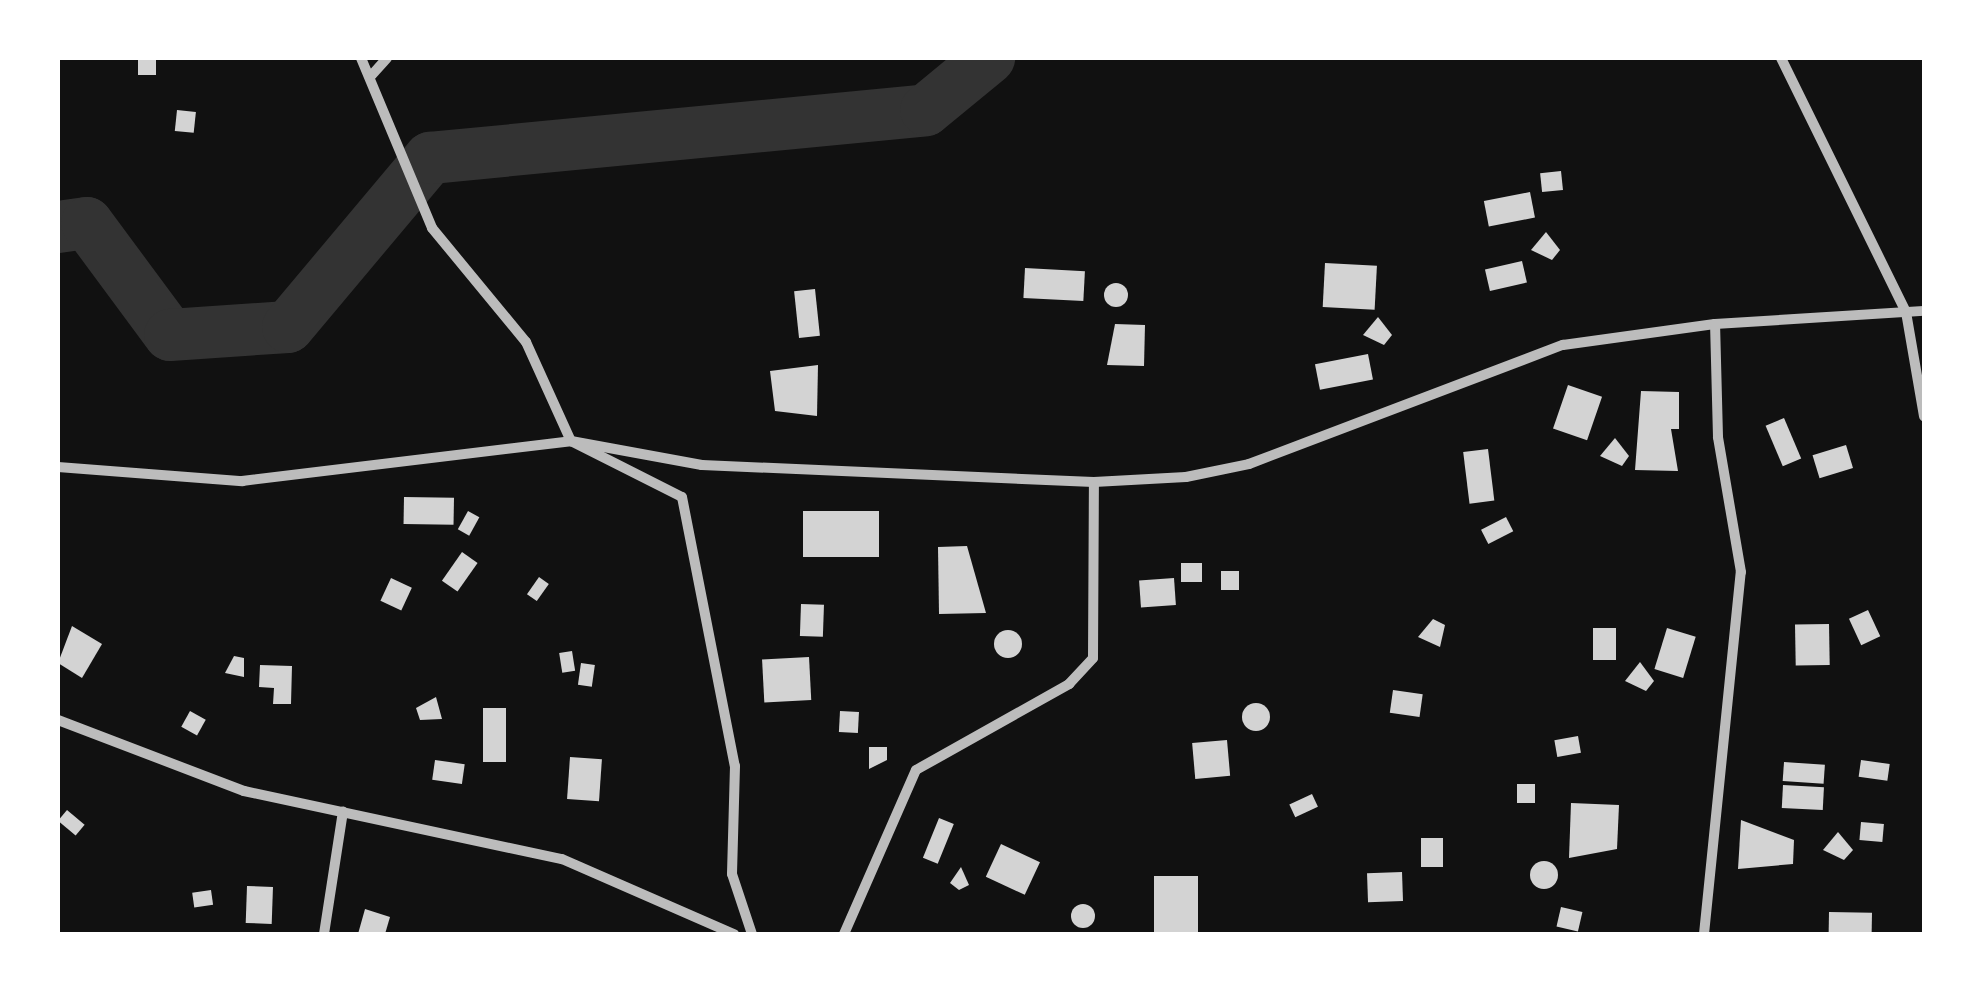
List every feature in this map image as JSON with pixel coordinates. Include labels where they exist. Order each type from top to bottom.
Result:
[{"type":"street","points":[[361,58],[398,134],[432,228],[526,342],[571,441],[682,497],[696,604],[734,766],[732,874],[752,934]]},
{"type":"street","points":[[370,77],[386,58]]},
{"type":"street","points":[[1781,58],[1906,312],[1924,416]]},
{"type":"street","points":[[58,467],[242,481],[571,441],[702,465],[1094,482],[1249,464],[1563,345],[1715,324],[1924,311]]},
{"type":"street","points":[[1704,934],[1741,572],[1718,437],[1715,324]]},
{"type":"street","points":[[844,934],[916,770],[1084,674],[1097,642],[1094,482]]},
{"type":"street","points":[[58,720],[152,763],[343,811],[562,859],[734,934]]},
{"type":"street","points":[[324,934],[343,811]]},
{"type":"building","points":[[138,58],[156,58],[156,75],[138,75]]},
{"type":"building","points":[[177,110],[196,112],[194,133],[175,131]]},
{"type":"building","points":[[1561,171],[1563,190],[1542,192],[1540,173]]},
{"type":"building","points":[[1530,192],[1535,218],[1489,226],[1484,201]]},
{"type":"building","points":[[1546,232],[1560,250],[1552,260],[1531,250]]},
{"type":"building","points":[[1522,261],[1527,282],[1490,291],[1485,270]]},
{"type":"building","points":[[1325,263],[1377,266],[1375,310],[1323,307]]},
{"type":"building","points":[[1025,268],[1085,271],[1083,301],[1023,298]]},
{"type":"building","points":[[1116,283],[1128,295],[1116,307],[1104,295]]},
{"type":"building","points":[[815,289],[820,336],[799,338],[794,291]]},
{"type":"building","points":[[1378,317],[1392,335],[1384,345],[1363,335]]},
{"type":"building","points":[[1115,324],[1145,325],[1144,366],[1107,365]]},
{"type":"building","points":[[1368,354],[1373,380],[1320,390],[1315,364]]},
{"type":"building","points":[[818,365],[817,416],[775,411],[770,371]]},
{"type":"building","points":[[1568,385],[1602,397],[1587,440],[1553,428]]},
{"type":"building","points":[[1641,391],[1679,392],[1679,429],[1671,429],[1678,471],[1635,470]]},
{"type":"building","points":[[1784,418],[1801,459],[1783,466],[1766,426]]},
{"type":"building","points":[[1615,438],[1629,456],[1622,466],[1600,456]]},
{"type":"building","points":[[1846,445],[1853,468],[1820,478],[1813,455]]},
{"type":"building","points":[[1488,449],[1494,501],[1470,504],[1463,452]]},
{"type":"building","points":[[404,497],[454,498],[454,525],[404,524]]},
{"type":"building","points":[[468,511],[479,517],[469,536],[458,529]]},
{"type":"building","points":[[803,511],[879,511],[879,557],[803,557]]},
{"type":"building","points":[[1506,517],[1513,531],[1488,544],[1481,530]]},
{"type":"building","points":[[967,546],[986,613],[939,614],[938,547]]},
{"type":"building","points":[[462,552],[478,563],[457,592],[442,581]]},
{"type":"building","points":[[1181,563],[1202,563],[1202,582],[1181,582]]},
{"type":"building","points":[[1221,571],[1239,571],[1239,590],[1221,590]]},
{"type":"building","points":[[539,577],[549,584],[537,601],[527,594]]},
{"type":"building","points":[[391,578],[412,588],[401,610],[380,601]]},
{"type":"building","points":[[1174,578],[1176,605],[1141,607],[1139,580]]},
{"type":"building","points":[[801,604],[824,605],[823,637],[800,636]]},
{"type":"building","points":[[1868,610],[1880,636],[1861,645],[1849,619]]},
{"type":"building","points":[[1433,619],[1445,625],[1440,647],[1418,637]]},
{"type":"building","points":[[1829,624],[1830,665],[1796,666],[1795,625]]},
{"type":"building","points":[[72,626],[102,644],[82,678],[58,663]]},
{"type":"building","points":[[1593,628],[1616,628],[1616,660],[1593,660]]},
{"type":"building","points":[[1667,628],[1696,637],[1683,678],[1654,669]]},
{"type":"building","points":[[1008,630],[1018,634],[1022,644],[1018,654],[1008,658],[998,654],[994,644],[998,634]]},
{"type":"building","points":[[572,651],[575,671],[562,673],[559,653]]},
{"type":"building","points":[[234,656],[244,658],[244,677],[225,673]]},
{"type":"building","points":[[809,657],[811,700],[764,702],[762,659]]},
{"type":"building","points":[[1640,662],[1654,681],[1646,691],[1625,681]]},
{"type":"building","points":[[581,663],[595,665],[592,687],[578,685]]},
{"type":"building","points":[[260,665],[292,666],[291,704],[273,704],[274,688],[259,687]]},
{"type":"building","points":[[1393,690],[1423,694],[1420,717],[1390,713]]},
{"type":"building","points":[[436,697],[442,719],[420,720],[416,708]]},
{"type":"building","points":[[1256,703],[1266,707],[1270,717],[1266,727],[1256,731],[1246,727],[1242,717],[1246,707]]},
{"type":"building","points":[[483,708],[506,708],[506,762],[483,762]]},
{"type":"building","points":[[190,711],[206,720],[197,735],[181,727]]},
{"type":"building","points":[[840,711],[859,712],[858,733],[839,732]]},
{"type":"building","points":[[1578,736],[1581,753],[1557,757],[1554,740]]},
{"type":"building","points":[[1227,740],[1230,776],[1195,779],[1192,743]]},
{"type":"building","points":[[869,747],[887,747],[887,760],[869,769]]},
{"type":"building","points":[[570,757],[602,759],[599,801],[567,799]]},
{"type":"building","points":[[435,760],[465,764],[462,784],[432,780]]},
{"type":"building","points":[[1861,760],[1890,764],[1887,781],[1859,777]]},
{"type":"building","points":[[1784,762],[1825,765],[1824,784],[1783,781]]},
{"type":"building","points":[[1517,784],[1535,784],[1535,803],[1517,803]]},
{"type":"building","points":[[1783,785],[1824,787],[1823,810],[1782,808]]},
{"type":"building","points":[[1312,794],[1318,807],[1295,817],[1289,805]]},
{"type":"building","points":[[1571,803],[1619,805],[1617,849],[1569,858]]},
{"type":"building","points":[[67,810],[85,825],[76,836],[58,821]]},
{"type":"building","points":[[939,818],[954,824],[938,864],[923,858]]},
{"type":"building","points":[[1741,820],[1794,840],[1793,864],[1738,869]]},
{"type":"building","points":[[1861,822],[1884,824],[1882,842],[1859,840]]},
{"type":"building","points":[[1838,832],[1853,850],[1844,860],[1823,850]]},
{"type":"building","points":[[1421,838],[1443,838],[1443,867],[1421,867]]},
{"type":"building","points":[[1001,844],[1040,862],[1025,895],[986,877]]},
{"type":"building","points":[[1544,861],[1554,865],[1558,875],[1554,885],[1544,889],[1534,885],[1530,875],[1534,865]]},
{"type":"building","points":[[961,867],[969,885],[959,890],[950,883]]},
{"type":"building","points":[[1402,872],[1403,901],[1368,902],[1367,873]]},
{"type":"building","points":[[1154,876],[1198,876],[1198,934],[1154,934]]},
{"type":"building","points":[[247,886],[273,887],[272,924],[246,923]]},
{"type":"building","points":[[211,890],[213,905],[194,907],[192,893]]},
{"type":"building","points":[[1078,904],[1088,904],[1095,916],[1088,928],[1078,928],[1071,921],[1071,911]]},
{"type":"building","points":[[1561,907],[1582,912],[1578,931],[1557,926]]},
{"type":"building","points":[[365,909],[390,917],[385,934],[358,934]]},
{"type":"building","points":[[1829,912],[1872,913],[1872,934],[1829,933]]},
{"type":"waterway","points":[[58,227],[87,223],[170,335],[288,327],[430,158],[926,110],[989,58]]}]
